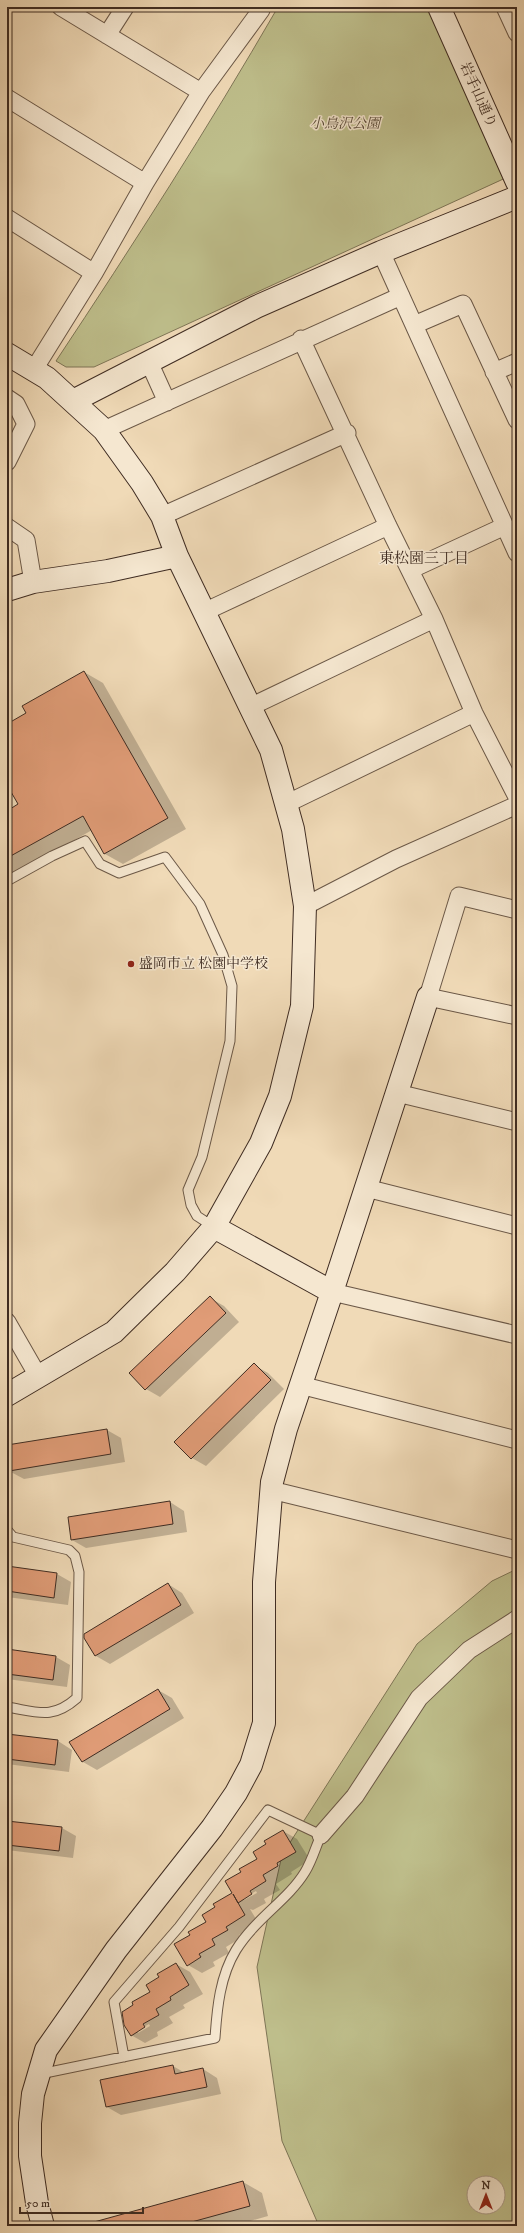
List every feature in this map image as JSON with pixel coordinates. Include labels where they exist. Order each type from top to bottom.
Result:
[{"type":"street","points":[[61,7],[201,92]]},
{"type":"street","points":[[107,35],[125,7]]},
{"type":"street","name":"岩手山通り","points":[[439,7],[517,182]]},
{"type":"street","points":[[505,7],[517,33]]},
{"type":"street","points":[[33,371],[94,273],[145,183],[201,92],[260,8]]},
{"type":"street","points":[[7,98],[145,183]]},
{"type":"street","points":[[74,401],[256,307],[381,252],[517,197]]},
{"type":"street","points":[[7,218],[94,273]]},
{"type":"street","points":[[381,252],[517,552]]},
{"type":"street","points":[[104,430],[302,339],[401,296]]},
{"type":"street","points":[[414,325],[463,304],[517,420]]},
{"type":"street","points":[[302,339],[347,433],[388,526],[434,620],[474,713],[517,797]]},
{"type":"street","points":[[7,354],[33,371],[47,378],[74,401],[104,430],[142,483],[162,516],[178,556],[204,612],[271,750],[300,862],[306,906],[302,1006],[280,1096],[261,1143],[214,1227],[175,1272],[114,1332],[7,1395]]},
{"type":"street","points":[[149,362],[167,402]]},
{"type":"street","points":[[494,372],[517,362]]},
{"type":"street","points":[[7,398],[16,404],[26,424],[7,462]]},
{"type":"street","points":[[162,516],[347,433]]},
{"type":"street","points":[[204,612],[388,526]]},
{"type":"street","points":[[410,570],[505,526]]},
{"type":"street","points":[[7,528],[26,540],[33,582]]},
{"type":"street","points":[[7,590],[33,582],[108,571],[178,556]]},
{"type":"street","points":[[250,708],[434,620]]},
{"type":"street","points":[[286,804],[474,713]]},
{"type":"street","points":[[306,906],[396,859],[517,805]]},
{"type":"street","points":[[43,2226],[37,2203],[30,2156],[33,2094],[46,2050],[116,1950],[212,1828],[236,1793],[251,1765],[264,1723],[264,1582],[271,1490],[286,1429],[397,1093],[459,896],[517,910]]},
{"type":"street","points":[[428,997],[517,1016]]},
{"type":"street","points":[[397,1093],[517,1122]]},
{"type":"street","points":[[366,1188],[517,1226]]},
{"type":"street","points":[[214,1227],[332,1292],[517,1335]]},
{"type":"street","points":[[7,1322],[38,1376]]},
{"type":"street","points":[[300,1385],[517,1440]]},
{"type":"street","points":[[271,1490],[517,1550]]},
{"type":"street","points":[[321,1835],[355,1796],[419,1698],[469,1650],[517,1619]]},
{"type":"lane","points":[[7,881],[52,856],[85,841],[100,864],[119,873],[165,857],[200,904],[223,954],[232,986],[230,1041],[202,1157],[188,1190],[190,1205],[197,1216],[214,1227]]},
{"type":"lane","points":[[7,1530],[13,1537],[69,1550],[75,1556],[79,1572],[79,1686],[78,1698],[67,1707],[49,1714],[7,1708]]},
{"type":"lane","points":[[39,2075],[215,2038],[217,2004],[226,1973],[236,1950],[254,1925],[306,1871],[321,1835],[268,1810],[179,1927],[114,2002],[124,2057]]},
{"type":"green space","name":"小鳥沢公園","points":[[278,7],[428,7],[512,175],[94,367],[66,367],[56,361],[170,186]]},
{"type":"green space","points":[[517,1569],[517,2226],[319,2226],[282,2141],[257,1967],[282,1855],[417,1644],[492,1581]]},
{"type":"building","points":[[84,671],[168,818],[104,854],[83,816],[7,858],[7,811],[18,804],[7,785],[7,724],[26,713],[22,706]]},
{"type":"building","points":[[210,1296],[226,1313],[145,1390],[129,1373]]},
{"type":"building","points":[[254,1363],[271,1380],[191,1459],[174,1442]]},
{"type":"building","points":[[107,1429],[111,1454],[9,1471],[7,1445]]},
{"type":"building","points":[[170,1501],[173,1524],[71,1540],[68,1517]]},
{"type":"building","points":[[7,1566],[57,1573],[54,1598],[7,1591]]},
{"type":"building","points":[[168,1583],[181,1605],[95,1656],[84,1638],[84,1634]]},
{"type":"building","points":[[7,1649],[56,1656],[53,1680],[7,1674]]},
{"type":"building","points":[[158,1689],[170,1709],[82,1762],[69,1742]]},
{"type":"building","points":[[7,1734],[58,1740],[55,1765],[7,1759]]},
{"type":"building","points":[[7,1821],[62,1827],[59,1851],[7,1845]]},
{"type":"building","points":[[283,1830],[296,1852],[277,1863],[278,1866],[263,1875],[266,1881],[250,1891],[252,1894],[238,1903],[245,1915],[226,1927],[228,1930],[212,1939],[215,1945],[199,1954],[201,1957],[187,1966],[174,1944],[190,1935],[188,1932],[206,1922],[202,1915],[215,1907],[213,1904],[232,1893],[225,1881],[241,1872],[239,1869],[257,1859],[253,1852],[266,1844],[264,1841]]},
{"type":"building","points":[[176,1963],[189,1985],[170,1997],[171,2000],[156,2009],[159,2015],[143,2024],[145,2027],[131,2036],[124,2025],[122,2012],[133,2005],[132,2002],[150,1992],[146,1985],[159,1977],[157,1974]]},
{"type":"building","points":[[173,2065],[175,2074],[203,2068],[207,2087],[106,2107],[100,2080]]},
{"type":"building","points":[[243,2181],[250,2206],[177,2226],[95,2226],[94,2222]]},
{"type":"place","name":"盛岡市立 松園中学校","points":[[131,964]]},
{"type":"district","name":"東松園三丁目","points":[[424,558]]}]
